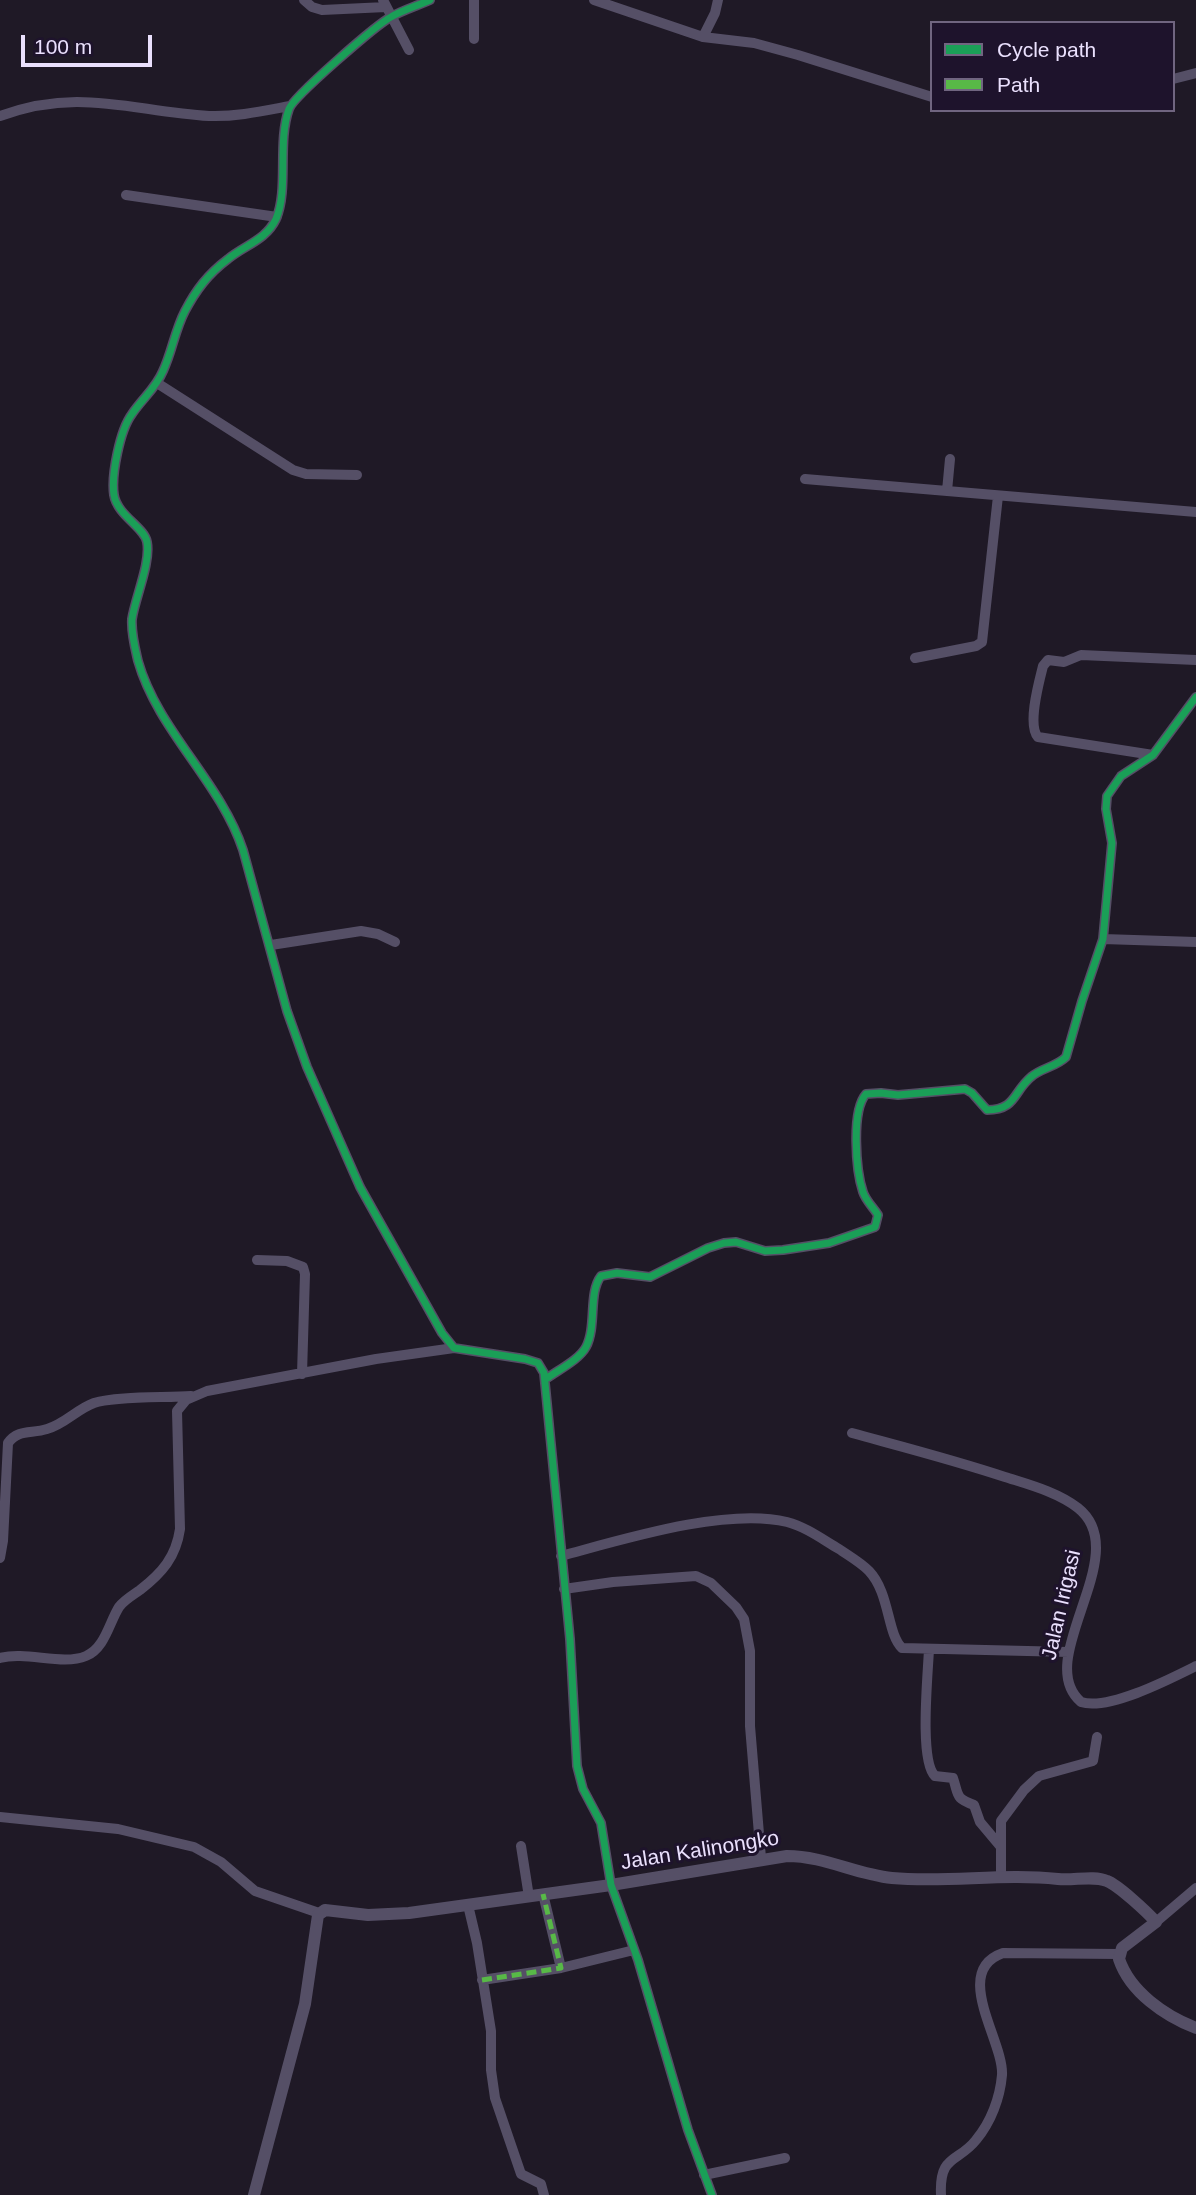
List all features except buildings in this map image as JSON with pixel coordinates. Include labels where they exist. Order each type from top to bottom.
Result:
[{"type":"street","points":[[304,0],[312,7],[322,9],[387,8],[430,0]]},
{"type":"street","points":[[474,0],[474,39]]},
{"type":"street","points":[[594,0],[703,37],[754,43],[930,96]]},
{"type":"street","points":[[703,37],[715,13],[718,0]]},
{"type":"street","points":[[387,8],[409,50]]},
{"type":"street","points":[[0,116],[30,106],[61,101],[112,103],[210,116],[242,115],[290,106],[355,44],[387,8]]},
{"type":"street","points":[[1175,78],[1196,73]]},
{"type":"street","points":[[290,106],[277,217],[264,236],[230,257],[207,276],[198,288],[183,315],[164,371],[127,422],[121,439],[113,488],[118,506],[148,542],[145,570],[133,616],[135,646],[148,690],[234,825],[271,945],[296,1039],[360,1188],[431,1313],[454,1348]]},
{"type":"street","points":[[126,195],[277,217]]},
{"type":"street","points":[[157,383],[293,470],[306,474],[357,475]]},
{"type":"street","points":[[947,491],[950,459]]},
{"type":"street","points":[[806,480],[1196,512]]},
{"type":"street","points":[[915,658],[976,646],[982,642],[998,495]]},
{"type":"street","points":[[1153,755],[1044,740],[1035,735],[1033,722],[1043,666],[1048,660],[1064,662],[1081,654],[1196,660]]},
{"type":"street","points":[[546,1379],[585,1349],[592,1323],[595,1284],[601,1276],[617,1273],[650,1277],[708,1248],[724,1243],[736,1242],[765,1251],[783,1250],[829,1243],[875,1227],[878,1215],[863,1194],[857,1169],[859,1107],[864,1096],[870,1093],[898,1095],[965,1089],[987,1110],[1007,1106],[1032,1076],[1062,1062],[1066,1057],[1103,939],[1112,843],[1106,809],[1107,796],[1121,776],[1153,755],[1196,697]]},
{"type":"street","points":[[271,945],[361,931],[396,942]]},
{"type":"street","points":[[1103,939],[1196,942]]},
{"type":"street","points":[[257,1260],[287,1261],[303,1267],[302,1374]]},
{"type":"street","points":[[0,1558],[3,1541],[4,1443],[16,1434],[47,1429],[63,1423],[93,1404],[191,1396],[376,1359],[454,1348],[532,1361],[541,1366],[546,1379],[570,1639],[577,1766],[583,1789],[603,1829],[611,1885],[634,1950],[688,2130],[712,2195]]},
{"type":"street","points":[[0,1658],[20,1656],[71,1659],[90,1654],[99,1646],[123,1603],[165,1568],[176,1548],[181,1518],[177,1411],[191,1396]]},
{"type":"street","name":"Jalan Irigasi","points":[[852,1433],[954,1460],[1045,1490],[1079,1509],[1089,1520],[1095,1535],[1095,1559],[1066,1670],[1071,1690],[1081,1702],[1103,1704],[1163,1682],[1196,1666]]},
{"type":"street","points":[[561,1556],[653,1532],[726,1520],[786,1522],[819,1537],[862,1565],[873,1576],[886,1599],[898,1646],[907,1649],[1069,1652]]},
{"type":"street","points":[[564,1590],[612,1582],[696,1576],[711,1583],[736,1606],[744,1619],[750,1651],[750,1726],[761,1858]]},
{"type":"street","points":[[929,1649],[929,1769],[935,1776],[953,1778],[956,1794],[964,1802],[974,1805],[980,1822],[1001,1847]]},
{"type":"street","points":[[1001,1878],[1002,1821],[1029,1784],[1039,1776],[1093,1761],[1097,1737]]},
{"type":"street","points":[[0,1817],[118,1829],[194,1847],[222,1862],[255,1891],[319,1913],[305,2004],[254,2195]]},
{"type":"street","points":[[521,1846],[529,1897]]},
{"type":"street","name":"Jalan Kalinongko","points":[[319,1913],[328,1910],[396,1915],[611,1885],[761,1858],[808,1856],[867,1874],[909,1879],[1103,1880],[1113,1884],[1156,1922]]},
{"type":"street","points":[[1196,1888],[1122,1948],[1119,1954],[1124,1970],[1149,2000],[1177,2020],[1196,2028]]},
{"type":"street","points":[[543,1895],[561,1968]]},
{"type":"street","points":[[468,1905],[491,2031],[491,2076],[497,2106],[521,2174],[541,2183],[544,2195]]},
{"type":"street","points":[[482,1980],[561,1968],[634,1950]]},
{"type":"street","points":[[941,2195],[941,2181],[948,2164],[975,2141],[993,2111],[1000,2085],[1002,2072],[998,2045],[980,1997],[980,1984],[989,1962],[1003,1954],[1119,1954]]},
{"type":"street","points":[[704,2175],[785,2158]]},
{"type":"marked path","points":[[482,1980],[561,1968],[543,1894]]},
{"type":"cycle path","points":[[430,0],[391,17],[353,46],[289,109],[284,136],[282,194],[276,219],[267,232],[214,271],[189,303],[160,377],[132,414],[120,441],[115,465],[114,495],[120,509],[147,542],[145,570],[132,619],[138,661],[160,710],[233,825],[243,850],[287,1011],[307,1067],[360,1187],[442,1333],[454,1348],[525,1359],[538,1363],[544,1373],[570,1639],[577,1766],[583,1789],[601,1823],[611,1885],[638,1960],[688,2130],[712,2195]]},
{"type":"cycle path","points":[[546,1379],[586,1347],[595,1291],[601,1276],[617,1273],[650,1277],[708,1248],[724,1243],[736,1242],[765,1251],[783,1250],[829,1243],[875,1227],[878,1215],[863,1192],[857,1156],[858,1114],[866,1094],[898,1095],[965,1089],[987,1110],[996,1109],[1009,1104],[1035,1074],[1066,1057],[1103,939],[1112,843],[1106,809],[1107,796],[1121,776],[1153,755],[1196,697]]}]
